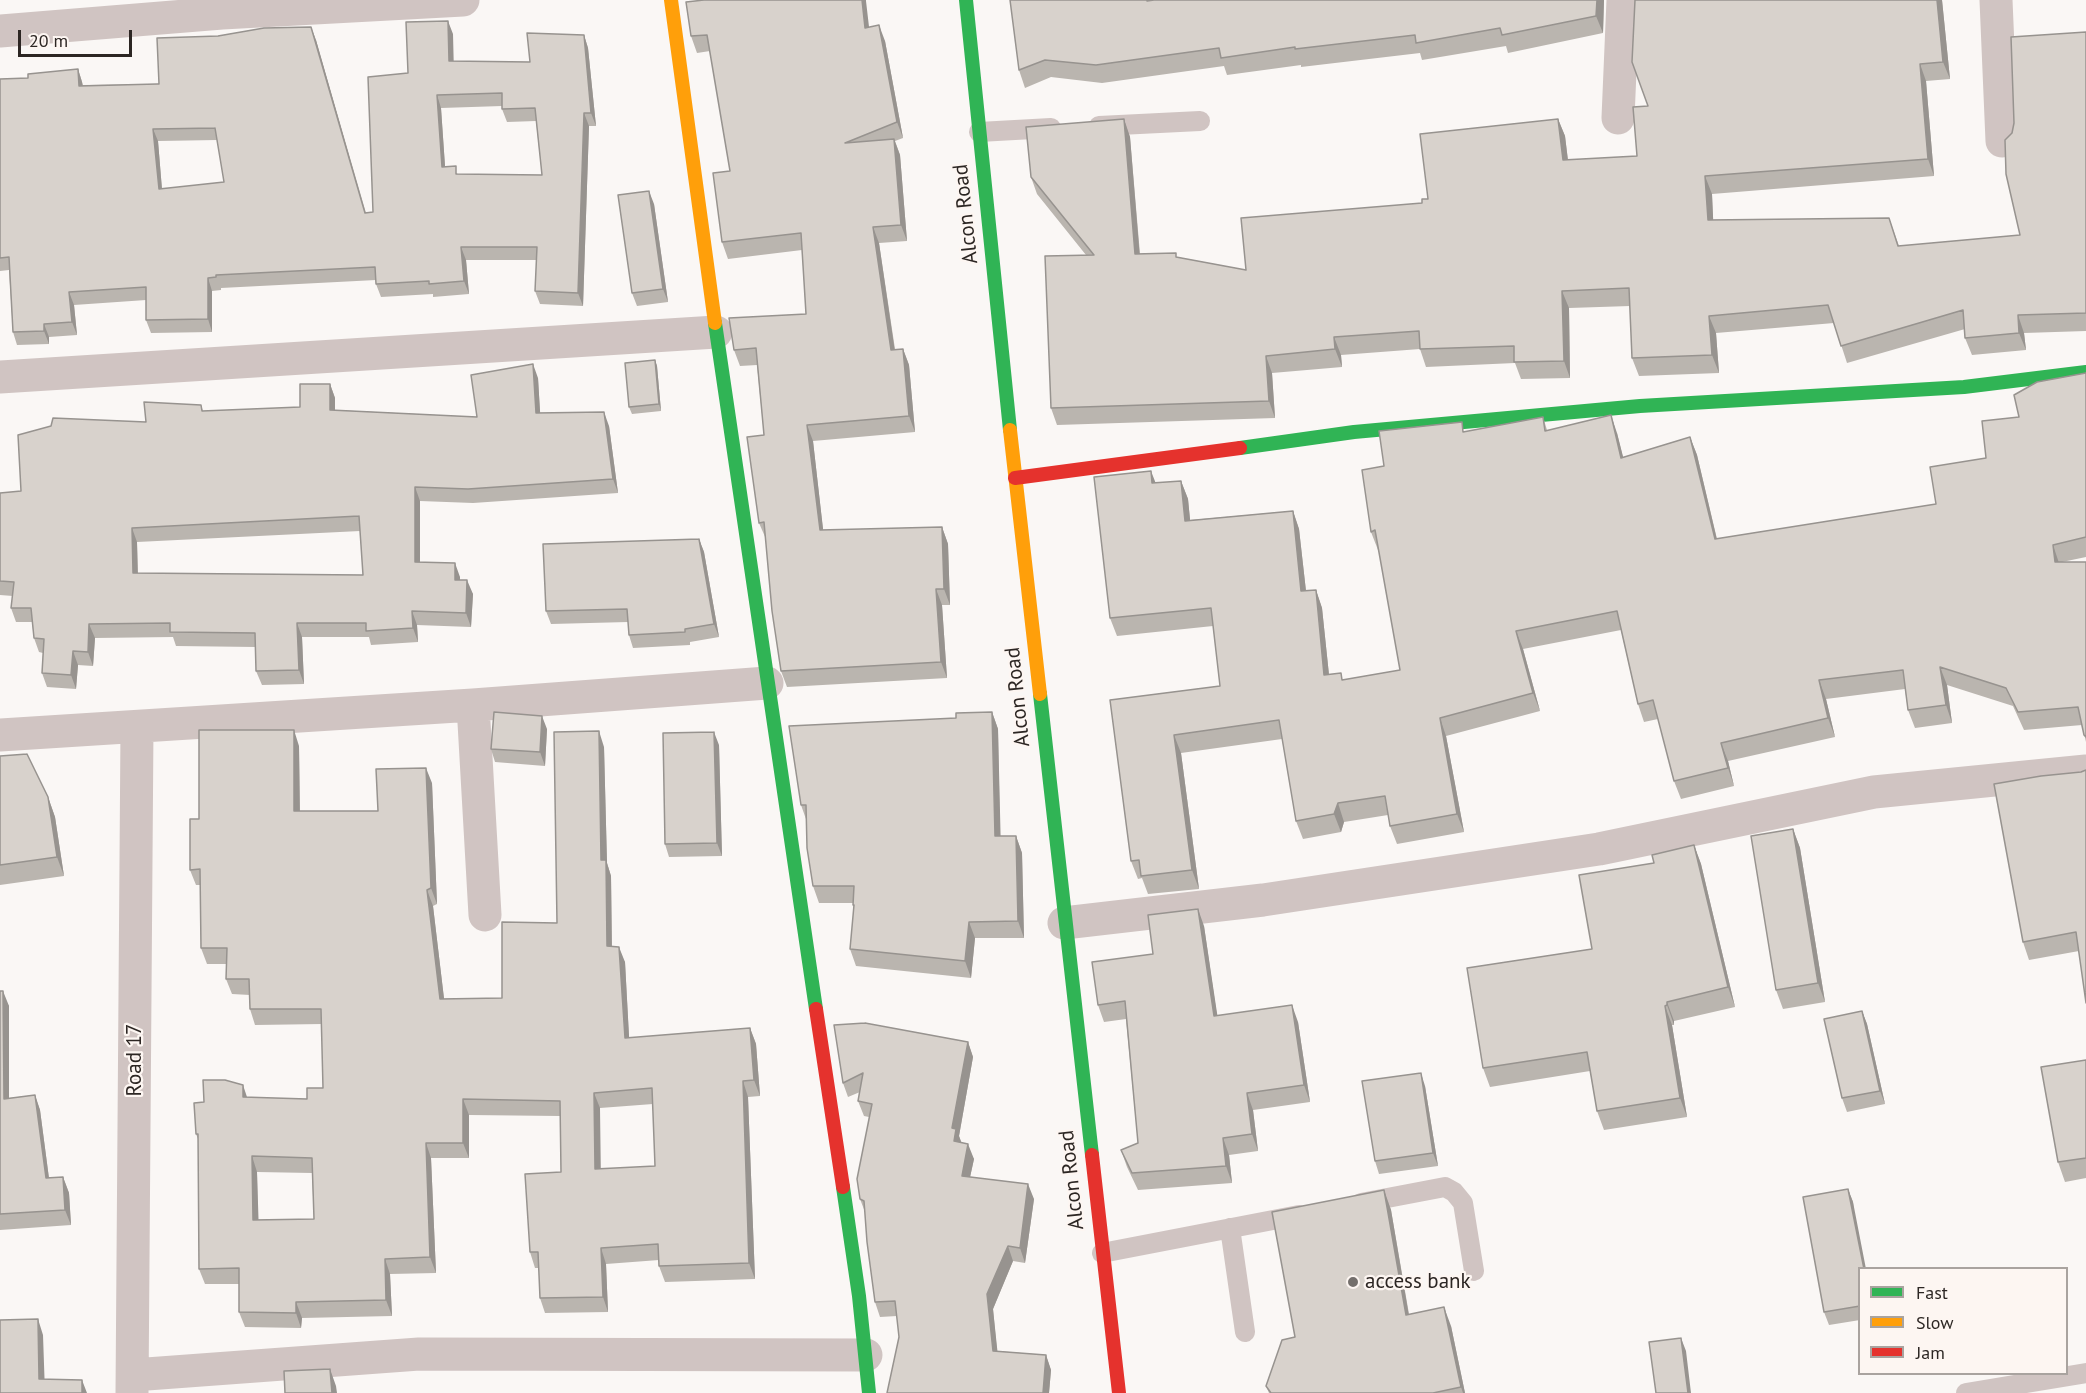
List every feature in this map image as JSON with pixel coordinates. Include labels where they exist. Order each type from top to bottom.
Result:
[{"type":"street","points":[[0,31],[221,7],[463,0]]},
{"type":"street","points":[[671,0],[716,332],[859,1296],[869,1393]]},
{"type":"street","name":"Alcon Road","points":[[966,0],[1015,478],[1118,1392]]},
{"type":"street","points":[[1618,118],[1623,0]]},
{"type":"street","points":[[1996,0],[2002,141]]},
{"type":"street","points":[[0,377],[716,332]]},
{"type":"street","points":[[1015,478],[1366,431],[1640,405],[1964,387],[2086,372]]},
{"type":"street","points":[[0,735],[473,705],[767,683]]},
{"type":"street","points":[[473,705],[485,915]]},
{"type":"street","name":"Road 17","points":[[133,1384],[137,727]]},
{"type":"street","points":[[1064,923],[1263,900],[1599,849],[1874,792],[2086,771]]},
{"type":"street","points":[[133,1384],[419,1354],[866,1355]]},
{"type":"lane","points":[[979,132],[1200,121]]},
{"type":"lane","points":[[1343,1207],[1445,1187],[1454,1192],[1463,1203],[1474,1271]]},
{"type":"lane","points":[[1102,1253],[1320,1211]]},
{"type":"lane","points":[[1230,1228],[1245,1332]]},
{"type":"lane","points":[[1966,1393],[2086,1373]]},
{"type":"building","points":[[862,0],[865,28],[879,25],[897,122],[845,143],[894,139],[901,225],[873,227],[891,350],[903,349],[909,416],[807,425],[820,530],[942,527],[944,589],[936,589],[941,662],[781,671],[772,611],[764,522],[759,523],[747,437],[764,435],[756,348],[734,350],[729,318],[806,314],[801,233],[722,242],[713,173],[730,171],[707,35],[691,36],[686,2]]},
{"type":"building","points":[[1010,0],[1597,0],[1596,16],[1502,35],[1500,28],[1416,43],[1415,35],[1295,49],[1295,47],[1221,58],[1219,48],[1096,65],[1045,60],[1019,70]]},
{"type":"building","points":[[1635,0],[1937,0],[1943,62],[1920,64],[1928,159],[1705,176],[1708,220],[1889,218],[1898,246],[2020,235],[2006,174],[2005,140],[2012,133],[2014,123],[2011,37],[2086,32],[2086,313],[2018,315],[2019,333],[1965,338],[1963,310],[1841,346],[1828,305],[1709,316],[1712,355],[1632,358],[1629,288],[1562,291],[1564,361],[1514,362],[1514,346],[1420,349],[1419,331],[1334,337],[1335,349],[1266,356],[1269,401],[1051,408],[1045,256],[1094,255],[1031,177],[1026,127],[1124,119],[1135,254],[1176,253],[1176,257],[1246,270],[1241,218],[1422,203],[1422,199],[1428,199],[1420,134],[1558,119],[1563,160],[1637,156],[1633,107],[1648,106],[1632,62]]},
{"type":"building","points":[[448,21],[449,61],[530,62],[527,33],[584,35],[591,113],[584,113],[578,293],[535,291],[537,247],[461,247],[464,281],[429,284],[429,281],[376,284],[375,267],[216,275],[216,277],[208,278],[208,319],[146,320],[146,287],[69,292],[72,322],[44,324],[44,331],[13,332],[9,257],[0,258],[0,79],[28,78],[28,74],[78,69],[79,86],[159,84],[157,38],[218,36],[264,28],[311,27],[365,213],[373,212],[368,77],[408,73],[406,22]],"holes":[[[502,93],[502,109],[535,108],[542,175],[456,174],[456,166],[442,167],[437,95]],[[215,128],[224,182],[159,189],[153,129]]]},
{"type":"building","points":[[649,191],[663,289],[632,293],[618,195]]},
{"type":"building","points":[[655,360],[659,404],[629,407],[625,363]]},
{"type":"building","points":[[533,364],[536,413],[604,412],[613,479],[468,489],[415,487],[415,562],[455,563],[455,580],[467,580],[466,613],[412,611],[413,628],[366,631],[366,623],[297,623],[299,670],[256,671],[255,633],[170,632],[170,623],[89,624],[88,652],[73,651],[71,675],[42,673],[44,639],[34,638],[31,608],[11,608],[14,582],[0,581],[0,493],[21,491],[18,435],[51,426],[53,418],[146,422],[144,402],[201,405],[202,411],[300,407],[300,384],[330,384],[330,410],[477,417],[471,375]],"holes":[[[359,516],[363,575],[133,573],[132,528]]]},
{"type":"building","points":[[2086,373],[2086,537],[2053,545],[2055,562],[2086,562],[2086,737],[2078,707],[2018,712],[2006,688],[1940,667],[1946,705],[1908,710],[1903,670],[1819,680],[1828,718],[1721,743],[1728,768],[1674,781],[1653,700],[1638,704],[1617,611],[1516,631],[1533,693],[1440,718],[1457,814],[1390,826],[1385,796],[1338,803],[1334,814],[1296,821],[1279,720],[1174,735],[1192,870],[1141,876],[1139,860],[1131,861],[1110,700],[1220,686],[1211,608],[1110,618],[1094,477],[1151,471],[1152,483],[1181,481],[1185,521],[1293,511],[1301,591],[1316,590],[1324,675],[1341,673],[1342,680],[1400,670],[1375,530],[1371,532],[1362,470],[1384,466],[1379,431],[1462,422],[1463,432],[1543,417],[1545,431],[1611,415],[1621,458],[1690,437],[1715,539],[1936,504],[1930,467],[1986,458],[1982,421],[2019,417],[2014,395],[2037,382]]},
{"type":"building","points":[[699,539],[714,624],[685,629],[685,632],[629,635],[627,609],[546,611],[543,544]]},
{"type":"building","points":[[494,712],[542,716],[540,752],[491,749]]},
{"type":"building","points":[[992,712],[995,836],[1016,836],[1018,921],[969,922],[965,961],[850,949],[854,886],[813,886],[807,848],[806,805],[801,805],[789,726],[956,718],[956,713]]},
{"type":"building","points":[[199,730],[294,730],[294,811],[378,811],[376,769],[426,768],[431,888],[427,890],[440,999],[502,998],[502,922],[557,923],[554,732],[599,731],[601,860],[606,860],[607,946],[619,947],[625,1038],[750,1028],[754,1080],[743,1081],[749,1263],[659,1266],[658,1244],[601,1248],[603,1297],[540,1298],[538,1252],[530,1252],[525,1174],[561,1172],[560,1101],[463,1099],[463,1143],[426,1143],[430,1257],[385,1259],[386,1300],[296,1302],[296,1313],[239,1312],[239,1268],[199,1269],[198,1134],[196,1134],[194,1103],[204,1102],[203,1080],[225,1080],[243,1085],[243,1097],[307,1099],[307,1088],[323,1088],[321,1009],[250,1009],[249,979],[226,979],[227,948],[201,948],[200,869],[190,870],[190,819],[199,819]],"holes":[[[652,1088],[655,1166],[595,1169],[594,1093]],[[252,1156],[312,1158],[314,1219],[253,1220]]]},
{"type":"building","points":[[714,732],[717,843],[665,844],[663,733]]},
{"type":"building","points":[[27,754],[48,797],[57,857],[0,865],[0,756]]},
{"type":"building","points":[[2086,770],[2086,1003],[2076,932],[2023,942],[1994,784]]},
{"type":"building","points":[[1793,829],[1818,983],[1776,990],[1751,836]]},
{"type":"building","points":[[1694,845],[1728,987],[1667,1002],[1665,1006],[1680,1098],[1597,1111],[1587,1052],[1483,1068],[1467,968],[1592,949],[1579,875],[1654,863],[1652,855]]},
{"type":"building","points":[[1198,909],[1214,1016],[1292,1005],[1304,1085],[1247,1093],[1252,1134],[1223,1138],[1226,1166],[1132,1173],[1121,1150],[1138,1143],[1125,1001],[1098,1005],[1092,962],[1153,954],[1148,915]]},
{"type":"building","points":[[0,991],[3,991],[4,1099],[35,1095],[46,1178],[63,1177],[65,1210],[0,1214]]},
{"type":"building","points":[[1862,1011],[1880,1091],[1842,1098],[1824,1019]]},
{"type":"building","points":[[865,1023],[968,1042],[952,1128],[956,1129],[954,1141],[968,1144],[962,1176],[1028,1184],[1020,1248],[1008,1246],[987,1294],[993,1351],[1046,1355],[1043,1393],[887,1393],[899,1337],[895,1301],[875,1302],[864,1201],[860,1199],[857,1179],[872,1104],[858,1101],[863,1073],[843,1083],[834,1025]]},
{"type":"building","points":[[2086,1060],[2086,1158],[2058,1162],[2041,1067]]},
{"type":"building","points":[[1421,1073],[1433,1153],[1375,1161],[1362,1081]]},
{"type":"building","points":[[1848,1189],[1864,1267],[1858,1267],[1858,1306],[1824,1312],[1803,1197]]},
{"type":"building","points":[[1384,1190],[1406,1315],[1444,1307],[1461,1387],[1433,1393],[1271,1393],[1266,1386],[1282,1340],[1295,1337],[1272,1212]]},
{"type":"building","points":[[38,1319],[39,1379],[82,1380],[82,1393],[0,1393],[0,1320]]},
{"type":"building","points":[[1681,1338],[1688,1393],[1656,1393],[1649,1342]]},
{"type":"building","points":[[330,1369],[332,1393],[285,1393],[284,1371]]},
{"type":"traffic: fast","points":[[966,0],[1010,430]]},
{"type":"traffic: fast","points":[[715,323],[816,1009]]},
{"type":"traffic: fast","points":[[1240,448],[1354,432],[1640,406],[1964,387],[2086,372]]},
{"type":"traffic: fast","points":[[1040,694],[1092,1155]]},
{"type":"traffic: fast","points":[[843,1187],[859,1296],[869,1393]]},
{"type":"traffic: slow","points":[[671,0],[715,323]]},
{"type":"traffic: slow","points":[[1010,430],[1040,694]]},
{"type":"traffic: jam","points":[[1015,478],[1240,448]]},
{"type":"traffic: jam","points":[[816,1009],[843,1187]]},
{"type":"traffic: jam","points":[[1092,1155],[1119,1393]]},
{"type":"place","name":"access bank","points":[[1353,1282]]}]
